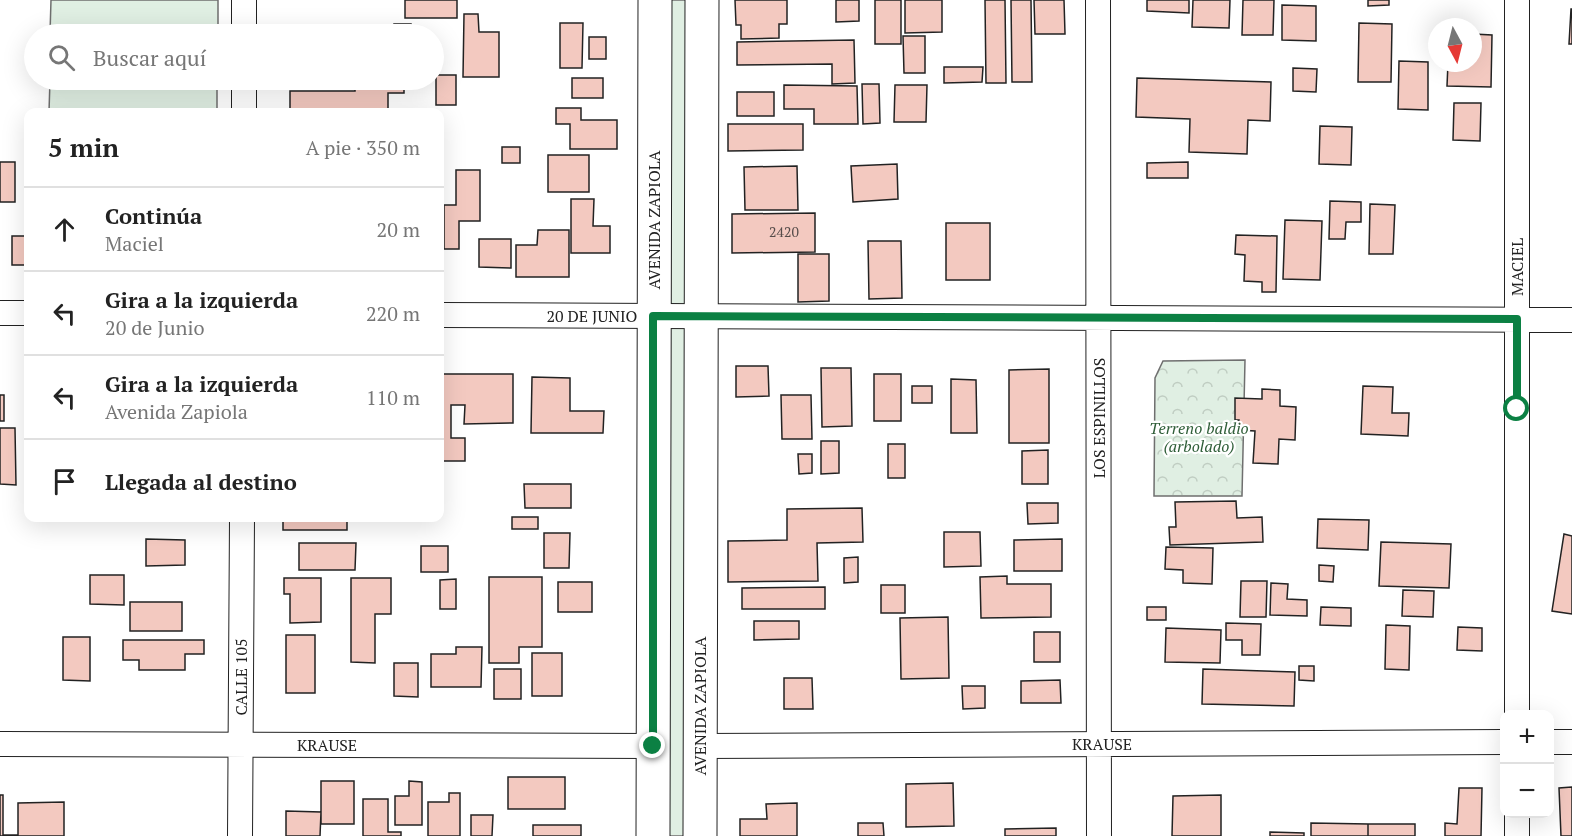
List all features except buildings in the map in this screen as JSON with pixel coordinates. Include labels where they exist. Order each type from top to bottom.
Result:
[{"type":"main road","name":"AVENIDA ZAPIOLA","points":[[653,836],[655,0]]},
{"type":"main road","name":"AVENIDA ZAPIOLA","points":[[700,836],[702,0]]},
{"type":"street","points":[[244,0],[244,24]]},
{"type":"street","name":"LOS ESPINILLOS","points":[[1098,0],[1099,836]]},
{"type":"street","name":"MACIEL","points":[[1517,0],[1517,710]]},
{"type":"street","points":[[244,90],[244,108]]},
{"type":"street","points":[[0,313],[24,313]]},
{"type":"street","name":"20 DE JUNIO","points":[[444,315],[1572,320]]},
{"type":"street","name":"CALLE 105","points":[[240,836],[242,522]]},
{"type":"street","name":"KRAUSE","points":[[700,746],[1500,742]]},
{"type":"street","points":[[1554,742],[1572,742]]},
{"type":"street","name":"KRAUSE","points":[[0,744],[653,746]]},
{"type":"street","points":[[1517,818],[1517,836]]},
{"type":"green space","points":[[51,0],[218,0],[218,24],[50,24]]},
{"type":"green space","points":[[670,0],[689,0],[686,836],[668,836]]},
{"type":"green space","points":[[50,90],[217,90],[217,108],[49,108]]},
{"type":"green space","name":"Terreno baldio (arbolado)","points":[[1245,360],[1242,496],[1154,496],[1155,378],[1163,361]]},
{"type":"route","points":[[653,746],[653,316],[1517,319],[1517,409]]}]
